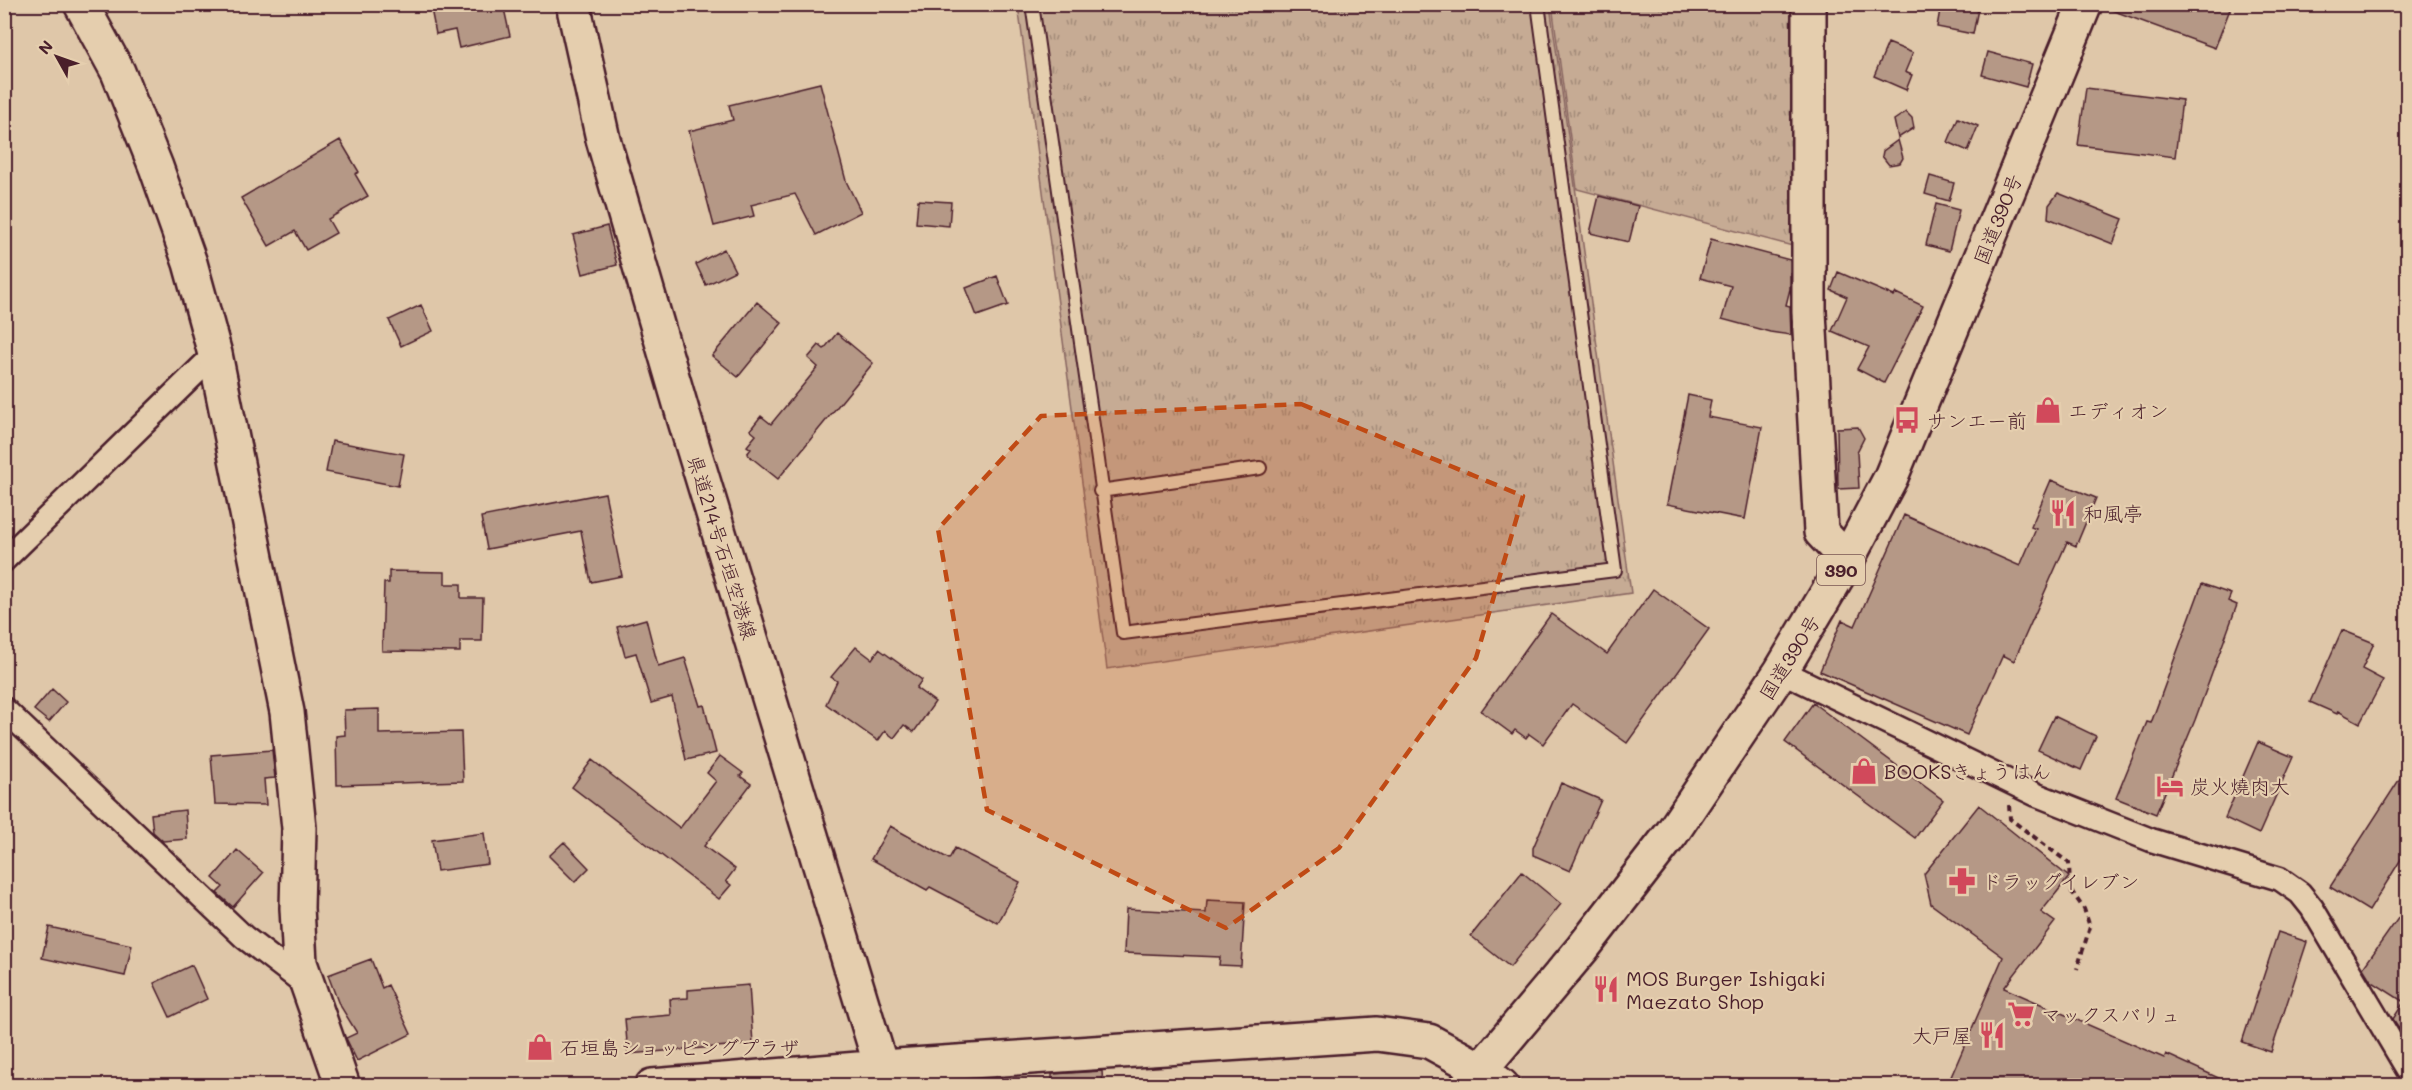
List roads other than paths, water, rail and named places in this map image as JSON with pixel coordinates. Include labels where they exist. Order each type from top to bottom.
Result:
[{"type":"main road","points":[[81,4],[118,72],[156,167],[190,263],[216,354],[287,712],[299,828],[297,908],[300,963],[344,1086]]},
{"type":"main road","name":"県道214号石垣空港線","points":[[573,4],[603,139],[678,399],[885,1076]]},
{"type":"main road","points":[[1809,4],[1809,312],[1821,532],[1847,560]]},
{"type":"main road","name":"国道390号","points":[[1484,1080],[1672,833],[1781,671],[1847,560],[1891,477],[2085,4]]},
{"type":"main road","points":[[652,1086],[885,1076],[1377,1034],[1429,1041],[1484,1080]]},
{"type":"street","points":[[4,560],[216,354]]},
{"type":"street","points":[[1781,671],[2007,781],[2151,840],[2280,879],[2300,893],[2312,908],[2408,1070]]},
{"type":"street","points":[[4,709],[244,937],[309,987]]},
{"type":"lane","points":[[1032,4],[1100,491],[1123,633],[1615,570],[1538,4]]},
{"type":"lane","points":[[1100,491],[1260,468]]},
{"type":"place","name":"エディオン","points":[[2048,410]]},
{"type":"place","name":"サンエー前","points":[[1907,420]]},
{"type":"place","name":"和風亭","points":[[2063,513]]},
{"type":"place","name":"BOOKSきょうはん","points":[[1864,771]]},
{"type":"place","name":"炭火燒肉大","points":[[2170,786]]},
{"type":"place","name":"ドラッグイレブン","points":[[1962,881]]},
{"type":"place","name":"MOS Burger Ishigaki Maezato Shop","points":[[1606,989]]},
{"type":"place","name":"マックスバリュ","points":[[2021,1014]]},
{"type":"place","name":"大戸屋","points":[[1992,1035]]},
{"type":"place","name":"石垣島ショッピングプラザ","points":[[540,1047]]}]
